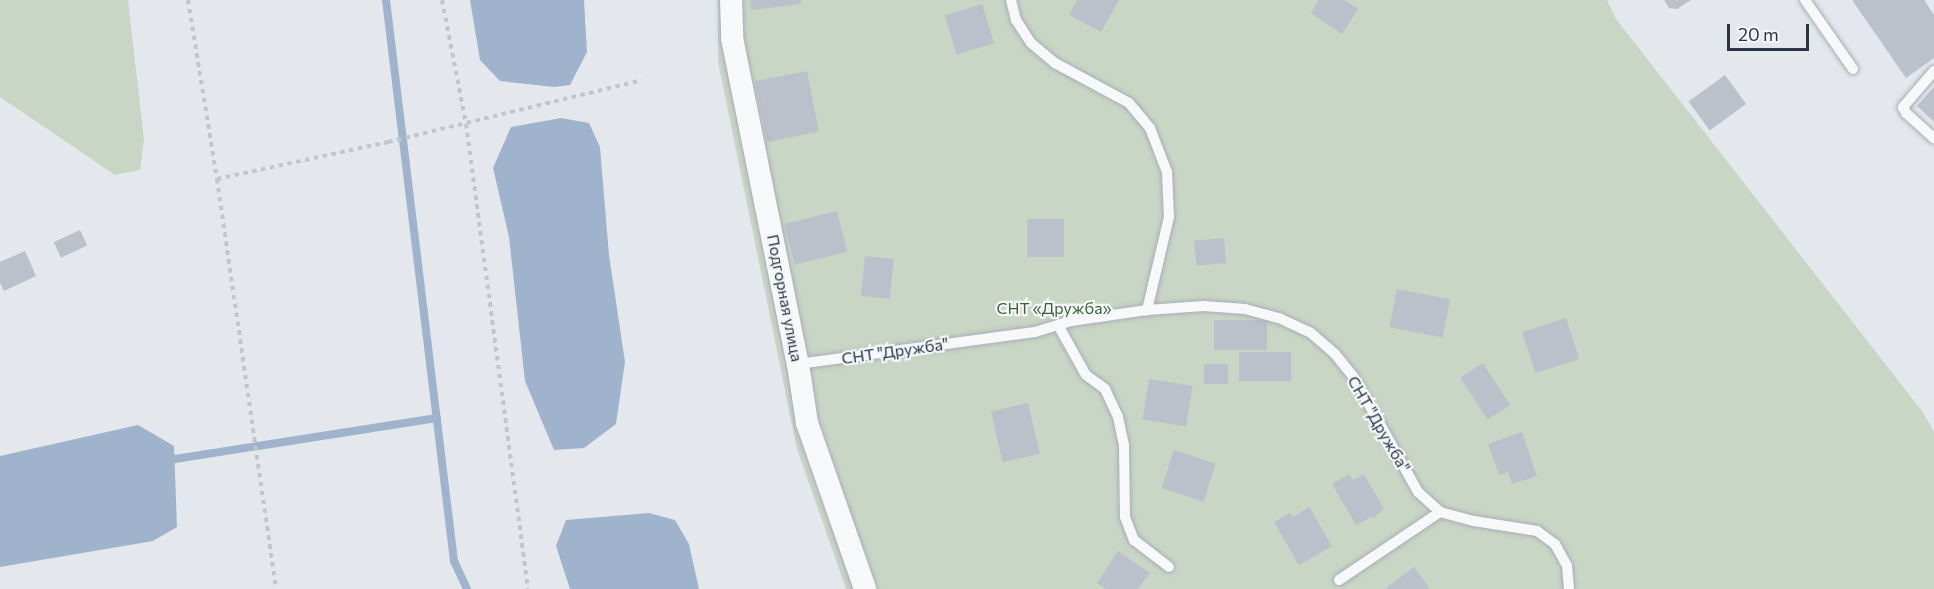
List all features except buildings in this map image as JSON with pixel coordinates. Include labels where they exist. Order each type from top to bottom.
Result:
[{"type":"street","name":"Подгорная улица","points":[[731,0],[732,38],[798,364],[807,423],[865,589]]},
{"type":"lane","points":[[1011,0],[1016,20],[1031,43],[1055,63],[1129,103],[1150,128],[1167,172],[1169,217],[1147,310]]},
{"type":"lane","points":[[1805,0],[1853,69]]},
{"type":"lane","points":[[1934,71],[1903,107],[1906,113],[1934,138]]},
{"type":"lane","name":"СНТ \"Дружба\"","points":[[798,364],[1035,332],[1058,325],[1147,310],[1204,306],[1245,309],[1279,318],[1311,333],[1335,354],[1353,376],[1418,492],[1440,512],[1474,521],[1537,531],[1555,544],[1567,566],[1569,589]]},
{"type":"lane","points":[[1058,325],[1086,375],[1105,389],[1118,417],[1125,446],[1125,517],[1134,540],[1168,567]]},
{"type":"lane","points":[[1339,580],[1440,512]]},
{"type":"path","points":[[188,0],[217,179],[276,589]]},
{"type":"path","points":[[442,0],[466,124],[528,589]]},
{"type":"path","points":[[217,179],[466,124],[642,80]]},
{"type":"green space","points":[[0,0],[128,0],[144,140],[140,170],[115,175],[0,97]]},
{"type":"green space","name":"СНТ «Дружба»","points":[[718,0],[1607,0],[1616,19],[1922,411],[1934,432],[1934,589],[846,589],[797,449],[718,62]]},
{"type":"water","points":[[470,0],[584,0],[587,52],[570,85],[554,87],[500,81],[480,60]]},
{"type":"water","points":[[561,118],[589,123],[600,147],[609,255],[625,362],[616,424],[584,448],[554,450],[525,381],[509,237],[493,168],[511,127]]},
{"type":"water","points":[[138,425],[174,446],[177,527],[153,541],[0,567],[0,456]]},
{"type":"water","points":[[649,513],[675,520],[689,544],[699,589],[570,589],[556,546],[566,520]]},
{"type":"waterway","points":[[386,0],[454,561],[467,589]]},
{"type":"waterway","points":[[175,459],[437,418]]}]
